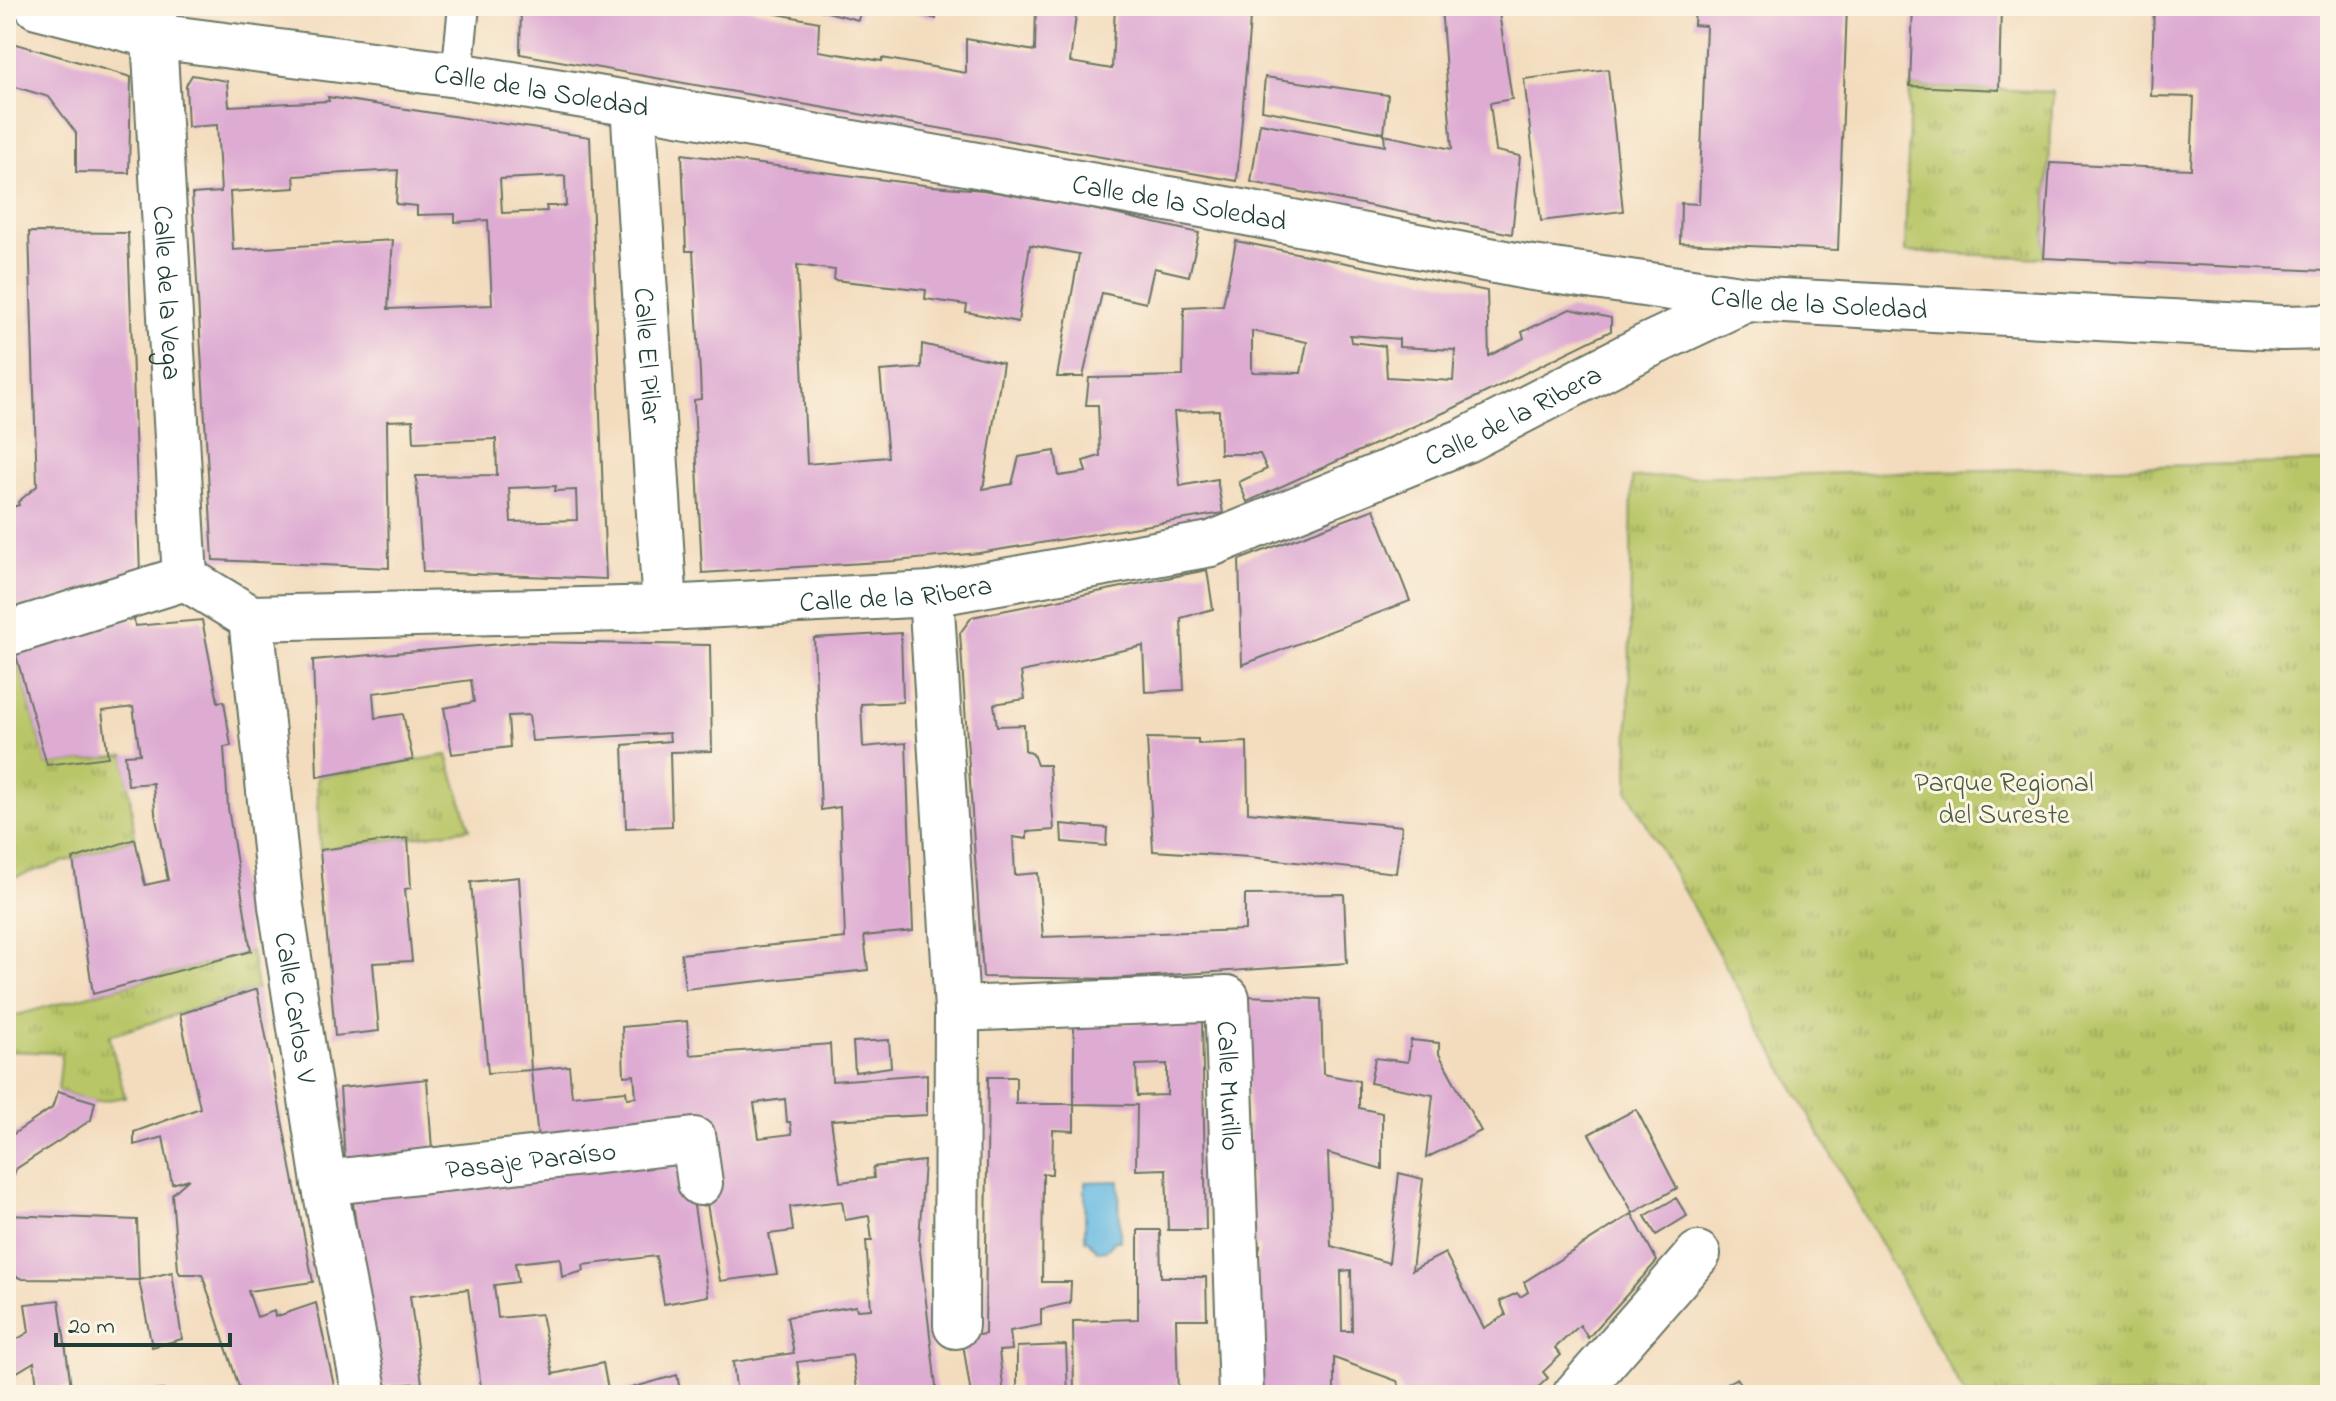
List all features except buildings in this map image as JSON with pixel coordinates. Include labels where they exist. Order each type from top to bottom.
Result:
[{"type":"street","name":"Calle de la Soledad","points":[[37,6],[154,21],[633,104],[1236,211],[1526,267],[1747,299],[2282,328],[2330,327]]},
{"type":"street","points":[[119,6],[154,21]]},
{"type":"street","name":"Calle de la Vega","points":[[154,21],[185,578]]},
{"type":"street","name":"Calle El Pilar","points":[[633,104],[665,608]]},
{"type":"street","points":[[1630,282],[1649,308],[1652,325],[1645,347]]},
{"type":"street","name":"Calle de la Ribera","points":[[251,618],[665,608],[931,594],[1211,544],[1466,440],[1645,347],[1747,299]]},
{"type":"street","points":[[6,634],[185,578],[251,618]]},
{"type":"street","points":[[931,594],[957,1009],[956,1326]]},
{"type":"street","name":"Calle Carlos V","points":[[251,618],[281,906],[324,1183],[365,1395]]},
{"type":"street","name":"Calle Murillo","points":[[957,1009],[1227,998],[1241,1395]]},
{"type":"street","name":"Pasaje Paraíso","points":[[324,1183],[694,1140],[700,1183]]},
{"type":"street","points":[[1588,1390],[1698,1254]]},
{"type":"lane","points":[[457,75],[464,6]]},
{"type":"green space","points":[[1910,86],[2053,92],[2044,258],[1905,252]]},
{"type":"green space","name":"Parque Regional del Sureste","points":[[2330,462],[2330,1395],[1965,1395],[1628,791],[1632,478]]},
{"type":"green space","points":[[14,647],[47,765],[125,755],[135,839],[6,880],[6,649]]},
{"type":"green space","points":[[447,755],[470,829],[320,850],[317,777]]},
{"type":"green space","points":[[251,951],[257,989],[109,1036],[125,1097],[95,1102],[58,1091],[62,1053],[6,1051],[6,1018]]},
{"type":"water","points":[[1119,1181],[1120,1241],[1115,1241],[1107,1250],[1097,1251],[1085,1240],[1085,1182]]}]
